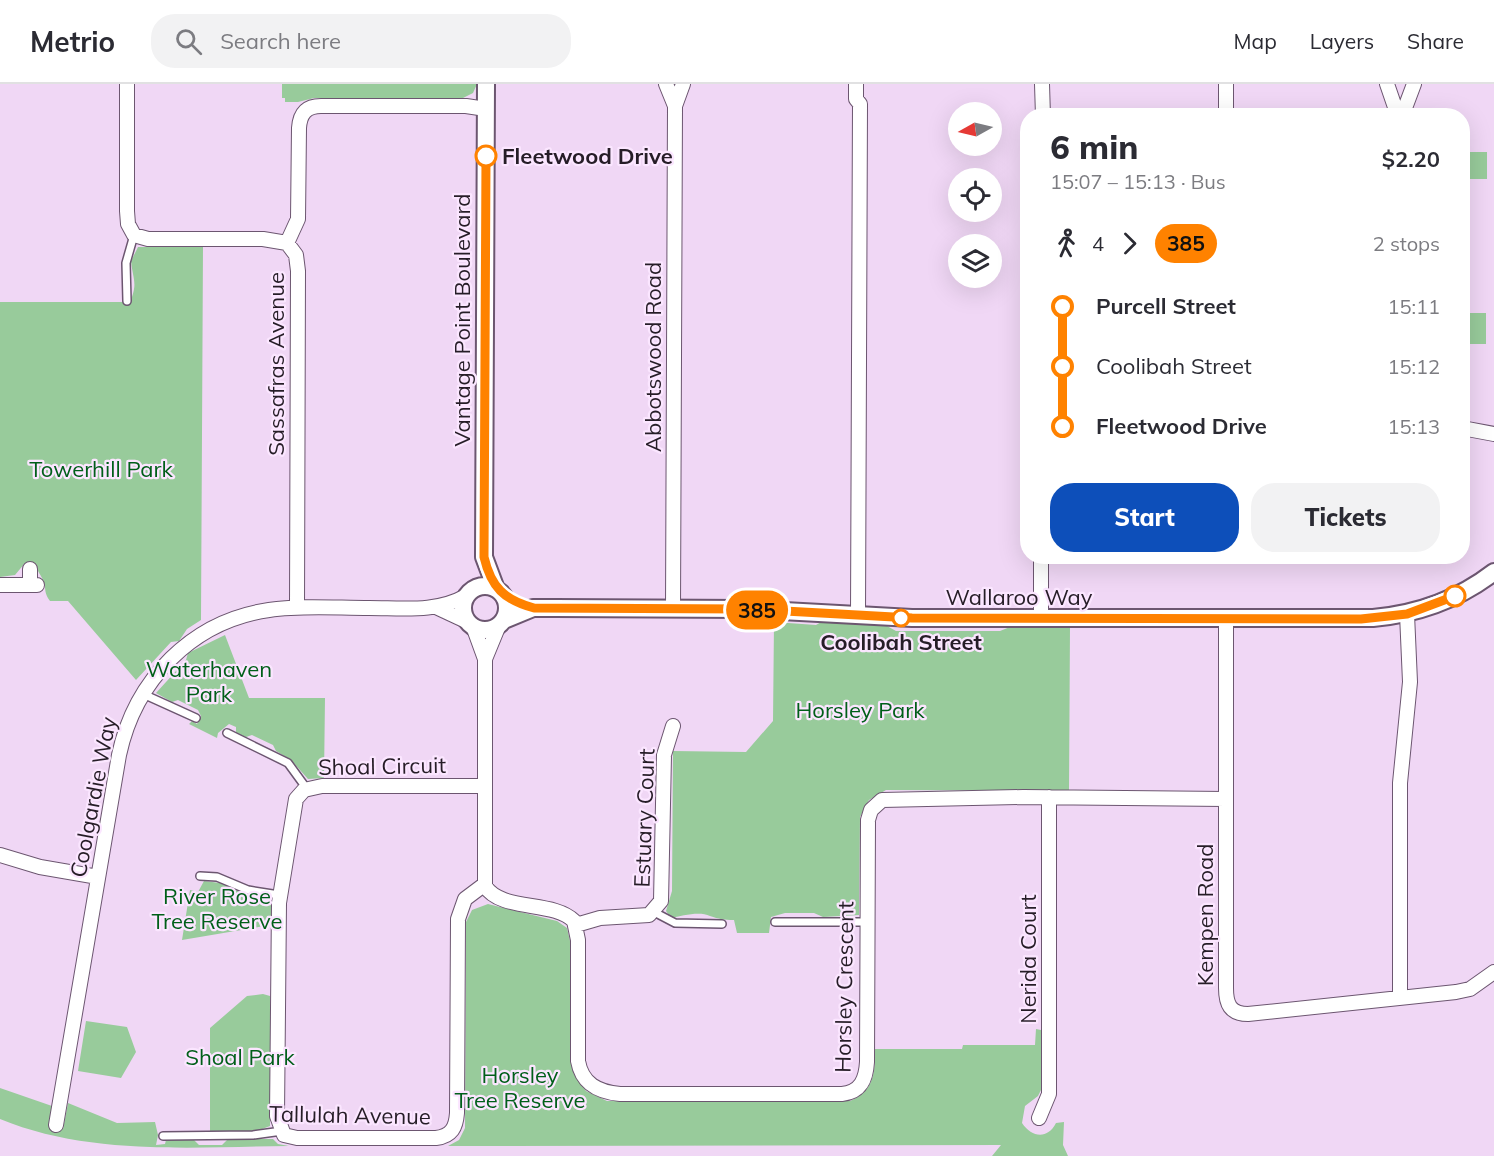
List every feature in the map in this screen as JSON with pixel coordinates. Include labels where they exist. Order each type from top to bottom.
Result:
[{"type":"street","points":[[127,84],[127,211],[128,224],[134,235],[148,239],[263,239],[287,243]]},
{"type":"street","name":"Vantage Point Boulevard","points":[[468,594],[484,557],[486,84]]},
{"type":"street","name":"Abbotswood Road","points":[[666,84],[675,106]]},
{"type":"street","name":"Abbotswood Road","points":[[673,609],[675,106],[683,84]]},
{"type":"street","points":[[856,84],[856,99],[860,104]]},
{"type":"street","points":[[858,616],[860,104],[864,99],[864,84]]},
{"type":"street","points":[[1042,84],[1043,108]]},
{"type":"street","points":[[1226,84],[1226,108]]},
{"type":"street","points":[[1387,84],[1404,88],[1413,84]]},
{"type":"street","points":[[1387,84],[1395,108]]},
{"type":"street","points":[[1405,108],[1413,84]]},
{"type":"street","name":"Sassafras Avenue","points":[[297,608],[298,271],[296,255],[287,243],[298,219],[299,128],[305,110],[321,106],[466,106],[470,103],[486,106]]},
{"type":"street","points":[[1470,430],[1494,434]]},
{"type":"street","name":"Vantage Point Boulevard","points":[[484,557],[500,592]]},
{"type":"street","points":[[1041,564],[1041,619]]},
{"type":"street","points":[[0,585],[33,585],[30,569]]},
{"type":"street","name":"Wallaroo Way","points":[[501,622],[534,608],[768,610],[858,616],[1041,619],[1361,619],[1407,614],[1447,600],[1494,572]]},
{"type":"street","points":[[484,659],[507,608],[500,592],[483,586],[468,594],[463,609],[484,659],[487,888],[502,899],[566,916],[576,925],[600,918],[643,916],[654,912]]},
{"type":"street","name":"Wallaroo Way","points":[[500,592],[534,608]]},
{"type":"street","name":"Coolgardie Way","points":[[56,1125],[122,741],[128,719],[141,693],[175,654],[216,625],[255,612],[297,608],[438,608],[468,594]]},
{"type":"street","name":"Coolgardie Way","points":[[438,608],[470,624]]},
{"type":"street","points":[[1400,998],[1400,783],[1409,692],[1407,614]]},
{"type":"street","name":"Kempen Road","points":[[1226,620],[1226,998],[1231,1009],[1248,1014],[1466,990],[1494,972]]},
{"type":"street","points":[[470,624],[486,630],[501,622]]},
{"type":"street","name":"Estuary Court","points":[[654,912],[663,893],[664,755],[673,726]]},
{"type":"street","name":"Shoal Circuit","points":[[282,1131],[277,1116],[279,895],[294,805],[300,794],[307,789],[331,785],[484,786]]},
{"type":"street","name":"Horsley Crescent","points":[[576,925],[578,1061],[582,1074],[595,1089],[620,1094],[842,1094],[859,1088],[867,1072],[868,820],[877,802],[892,797],[1226,800]]},
{"type":"street","name":"Nerida Court","points":[[1039,1118],[1049,1094],[1049,797]]},
{"type":"street","points":[[0,855],[40,867],[98,878]]},
{"type":"street","name":"Tallulah Avenue","points":[[282,1131],[291,1138],[430,1138],[442,1137],[453,1130],[457,1113],[457,927],[465,899],[487,888]]},
{"type":"lane","points":[[127,301],[126,263],[134,235]]},
{"type":"lane","points":[[141,693],[196,718]]},
{"type":"lane","points":[[227,733],[288,763],[307,789]]},
{"type":"lane","points":[[200,876],[217,877],[248,890],[279,895]]},
{"type":"lane","points":[[654,912],[675,923],[722,924]]},
{"type":"lane","points":[[775,922],[867,922]]},
{"type":"lane","name":"Tallulah Avenue","points":[[163,1136],[253,1135],[282,1131]]},
{"type":"green space","points":[[282,84],[477,84],[473,93],[463,98],[314,98],[285,102],[285,98],[282,98]]},
{"type":"green space","points":[[1470,152],[1487,152],[1487,179],[1470,179]]},
{"type":"green space","name":"Towerhill Park","points":[[138,247],[203,247],[201,620],[187,629],[179,641],[171,642],[136,680],[68,601],[50,601],[35,563],[25,563],[15,575],[0,577],[0,302],[130,302],[134,286],[131,261]]},
{"type":"green space","points":[[1470,313],[1486,313],[1486,344],[1470,344]]},
{"type":"green space","name":"Horsley Park","points":[[823,621],[887,626],[896,631],[1000,631],[1010,627],[1070,627],[1069,791],[886,790],[869,800],[860,817],[859,915],[823,917],[814,913],[785,913],[771,917],[769,933],[737,933],[734,920],[701,914],[671,918],[666,911],[672,891],[673,751],[746,752],[773,721],[774,622],[816,625]]},
{"type":"green space","name":"Waterhaven Park","points":[[225,635],[249,698],[325,698],[324,778],[308,779],[291,760],[276,751],[273,745],[252,735],[246,737],[236,733],[236,727],[229,724],[218,733],[217,738],[189,724],[192,721],[197,724],[201,716],[198,710],[178,700],[172,702],[156,693],[186,660],[188,653]]},
{"type":"green space","name":"River Rose Tree Reserve","points":[[204,881],[220,883],[240,892],[271,900],[271,925],[182,940],[190,890],[198,892]]},
{"type":"green space","name":"Horsley Tree Reserve","points":[[488,904],[557,921],[567,928],[570,941],[571,1064],[574,1074],[586,1091],[607,1101],[710,1102],[725,1098],[736,1102],[850,1101],[864,1092],[872,1080],[875,1049],[962,1049],[963,1045],[1035,1045],[1036,1029],[1041,1030],[1042,1088],[1038,1096],[1025,1106],[1022,1123],[1030,1132],[1040,1135],[1049,1132],[1056,1123],[1064,1122],[1063,1145],[1068,1156],[992,1156],[1001,1145],[448,1146],[459,1140],[465,1128],[466,922],[472,910]]},
{"type":"green space","name":"Shoal Park","points":[[263,994],[270,996],[270,1126],[257,1131],[210,1131],[210,1028],[247,996]]},
{"type":"green space","points":[[86,1021],[127,1027],[136,1052],[121,1078],[78,1071]]},
{"type":"green space","points":[[0,1088],[52,1106],[49,1127],[63,1129],[68,1103],[117,1123],[155,1122],[158,1135],[156,1145],[165,1144],[166,1140],[194,1140],[199,1145],[222,1145],[228,1139],[273,1139],[278,1144],[289,1146],[142,1147],[70,1139],[34,1131],[0,1119]]},
{"type":"bus line","name":"385","points":[[486,156],[484,557],[486,569],[496,589],[513,601],[534,608],[746,609],[912,618],[1361,619],[1407,614],[1455,596]]},
{"type":"place","name":"Fleetwood Drive","points":[[486,156]]},
{"type":"place","name":"Coolibah Street","points":[[901,618]]}]
